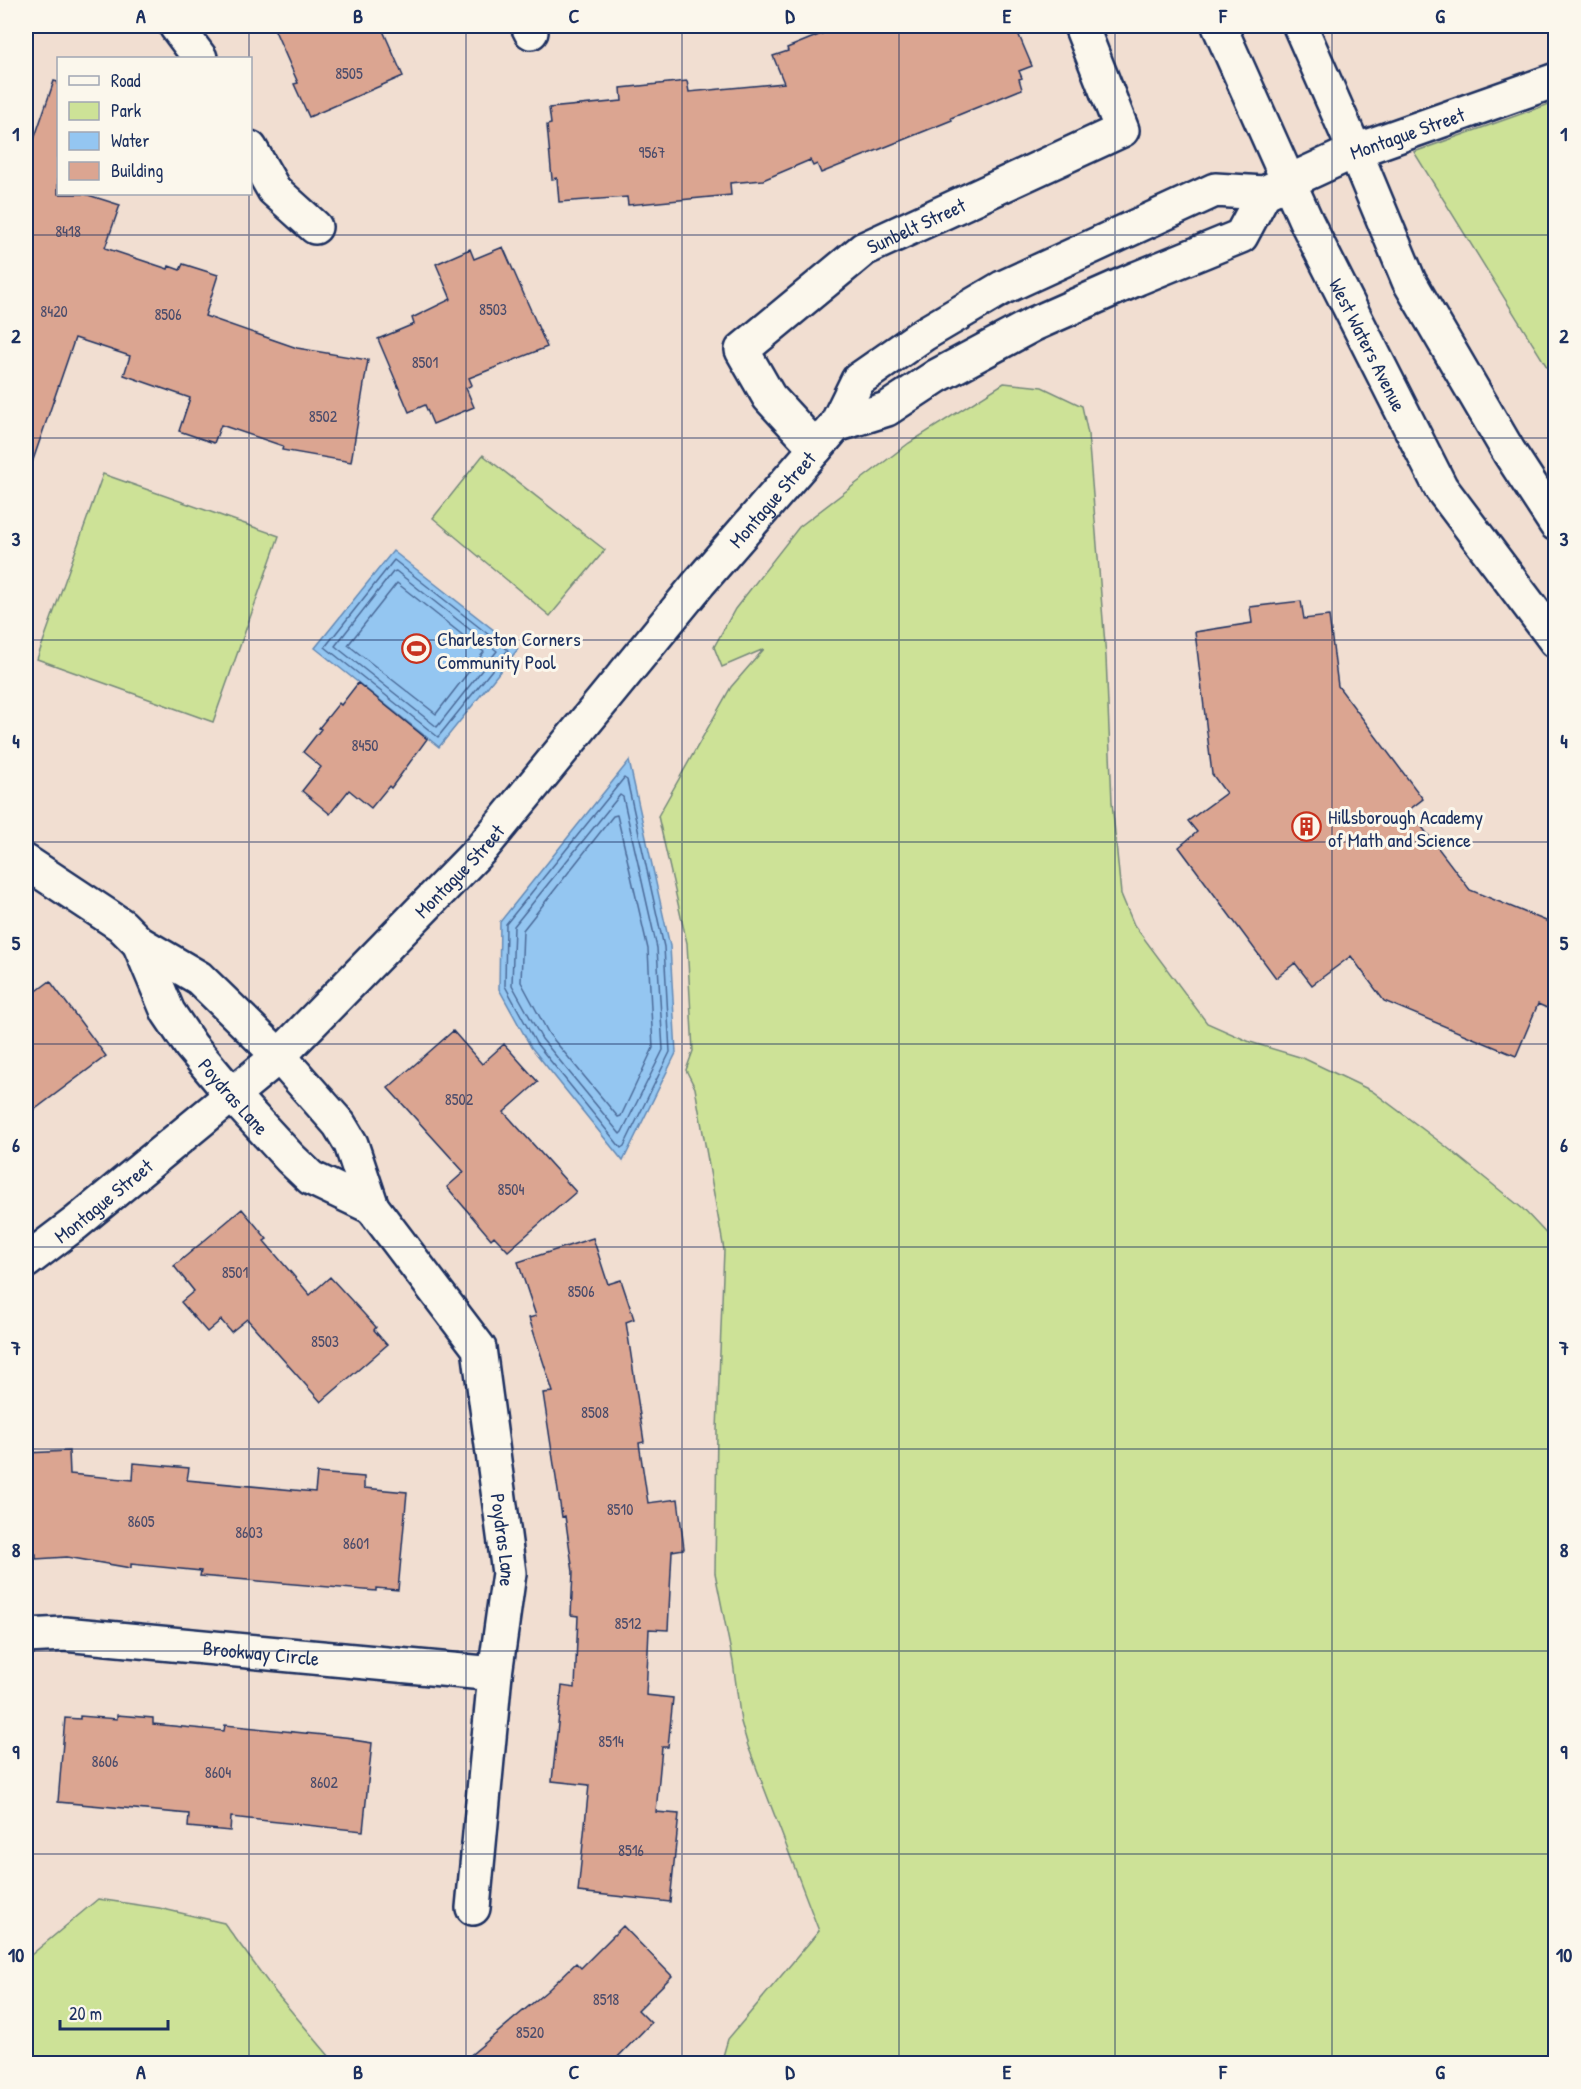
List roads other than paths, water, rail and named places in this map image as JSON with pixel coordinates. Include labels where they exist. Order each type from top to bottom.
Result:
[{"type":"street","points":[[176,26],[199,57]]},
{"type":"street","name":"Sunbelt Street","points":[[826,436],[769,397],[742,350],[864,249],[1122,130],[1081,26]]},
{"type":"street","name":"West Waters Avenue","points":[[1219,26],[1276,187],[1307,223],[1441,488],[1556,641]]},
{"type":"street","points":[[1300,26],[1409,281],[1509,452],[1556,524]]},
{"type":"street","name":"Montague Street","points":[[26,1261],[76,1223],[279,1056],[482,848],[699,583],[826,436],[858,380],[924,334],[1002,288],[1215,190],[1276,187],[1355,151],[1556,80]]},
{"type":"street","points":[[252,152],[274,190],[315,227]]},
{"type":"street","points":[[826,436],[887,409],[937,376],[1034,324],[1241,236],[1276,187]]},
{"type":"street","name":"Poydras Lane","points":[[26,862],[121,925],[139,943],[199,978],[279,1056],[339,1124],[351,1144],[372,1207],[479,1348],[509,1573],[495,1674],[473,1908]]},
{"type":"street","name":"Poydras Lane","points":[[139,943],[168,1012],[191,1046],[232,1095],[311,1178],[372,1207]]},
{"type":"street","name":"Brookway Circle","points":[[26,1636],[64,1634],[495,1674]]},
{"type":"water","name":"Charleston Corners Community Pool","points":[[393,551],[518,649],[439,747],[315,648]]},
{"type":"water","points":[[629,761],[670,946],[676,1053],[623,1161],[531,1047],[499,989],[500,922]]},
{"type":"place","name":"Charleston Corners Community Pool","points":[[416,649]]},
{"type":"place","name":"Hillsborough Academy of Math and Science","points":[[1307,827]]}]
